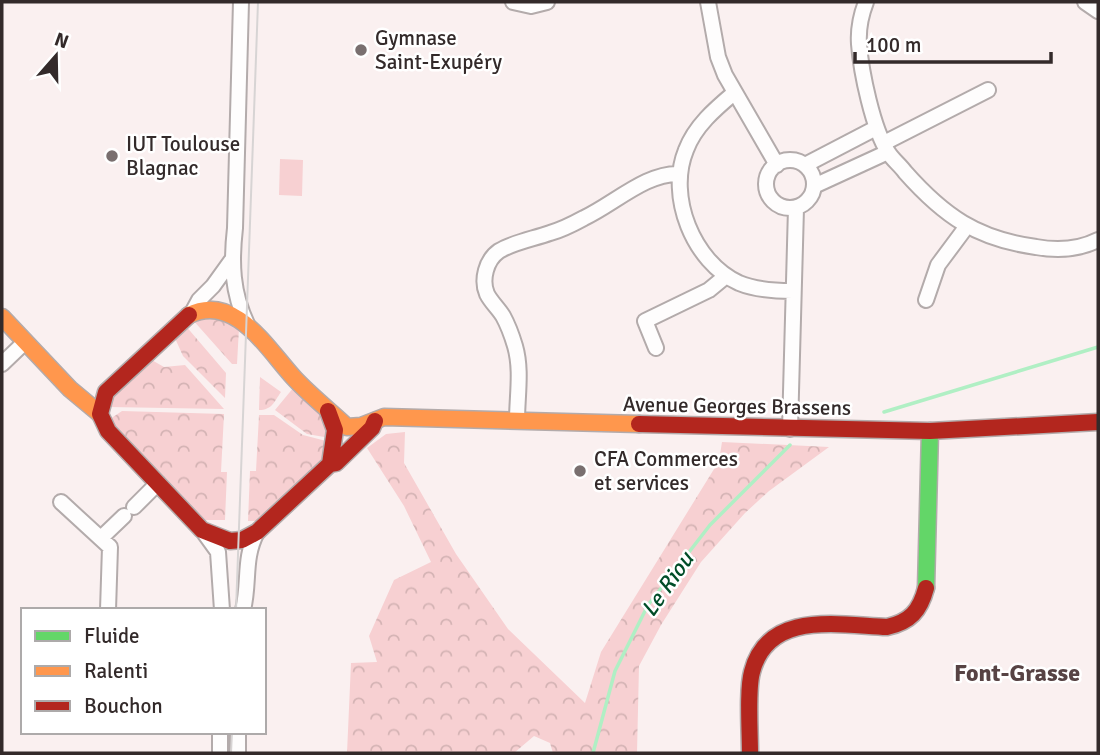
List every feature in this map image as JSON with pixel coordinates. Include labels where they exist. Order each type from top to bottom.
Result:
[{"type":"street","points":[[241,2],[235,228],[231,261],[237,298],[248,326]]},
{"type":"street","points":[[513,2],[531,6],[547,2]]},
{"type":"street","points":[[708,2],[718,57],[734,93],[777,164]]},
{"type":"street","points":[[866,2],[859,42],[876,128],[886,147],[919,187],[967,226],[991,238],[1066,250],[1098,240]]},
{"type":"street","points":[[1085,2],[1098,10]]},
{"type":"street","points":[[814,186],[988,90]]},
{"type":"street","points":[[734,93],[694,134],[682,161],[680,174],[683,212],[696,243],[726,276],[754,288],[792,291]]},
{"type":"street","points":[[805,165],[876,128]]},
{"type":"street","points":[[786,161],[805,165],[814,178],[812,196],[805,204],[796,208],[778,205],[767,189],[770,171],[777,164],[786,161]]},
{"type":"street","points":[[517,421],[516,347],[510,330],[486,292],[484,283],[493,256],[514,244],[554,232],[583,219],[648,180],[662,175],[680,174]]},
{"type":"street","points":[[790,429],[796,208]]},
{"type":"street","points":[[926,300],[938,265],[967,226]]},
{"type":"street","points":[[81,397],[106,392],[193,311],[231,261]]},
{"type":"street","points":[[656,348],[645,321],[709,290],[726,276]]},
{"type":"street","points":[[193,311],[203,308],[226,312],[248,326],[264,340],[295,379],[327,408],[335,430],[330,464]]},
{"type":"street","points":[[2,317],[70,389],[100,414],[108,431],[202,530],[218,552],[222,608]]},
{"type":"street","points":[[2,364],[25,342]]},
{"type":"street","points":[[100,414],[106,392]]},
{"type":"street","name":"Avenue Georges Brassens","points":[[327,408],[347,428],[371,424],[384,417],[930,431],[1098,422]]},
{"type":"street","points":[[202,530],[220,540],[232,543],[244,541],[330,464],[336,463],[371,424]]},
{"type":"street","points":[[750,753],[751,674],[754,662],[766,642],[788,628],[804,625],[898,625],[914,616],[922,605],[926,586],[930,431]]},
{"type":"street","points":[[102,538],[158,483]]},
{"type":"street","points":[[61,502],[110,547],[108,608]]},
{"type":"street","points":[[244,608],[247,594],[248,555],[257,532]]},
{"type":"street","points":[[220,734],[220,753]]},
{"type":"street","points":[[237,753],[238,734]]},
{"type":"green space","points":[[280,159],[303,160],[302,196],[279,195]]},
{"type":"green space","points":[[213,315],[239,328],[237,364],[232,364],[192,319]]},
{"type":"green space","points":[[185,325],[226,373],[225,398],[183,356],[174,336]]},
{"type":"green space","points":[[150,359],[164,367],[185,365],[224,409],[108,407],[110,399]]},
{"type":"green space","points":[[260,377],[281,392],[270,407],[263,410],[259,410]]},
{"type":"green space","points":[[294,387],[321,414],[330,438],[307,434],[275,410]]},
{"type":"green space","points":[[122,411],[224,414],[221,472],[227,472],[225,520],[201,520],[110,419]]},
{"type":"green space","points":[[259,415],[274,415],[303,435],[330,442],[329,452],[261,521],[248,521],[250,471],[256,471]]},
{"type":"green space","points":[[405,432],[404,463],[456,554],[508,629],[585,703],[601,652],[719,461],[722,442],[829,447],[769,491],[745,513],[701,562],[661,625],[639,666],[637,753],[553,753],[550,743],[534,736],[514,753],[347,753],[351,663],[377,662],[369,636],[394,580],[431,562],[404,506],[367,448],[386,434]]},
{"type":"waterway","name":"Le Riou","points":[[884,412],[1098,347]]},
{"type":"waterway","name":"Le Riou","points":[[593,753],[615,671],[648,605],[710,525],[790,445]]},
{"type":"tram line","points":[[236,608],[258,2]]},
{"type":"tram line","points":[[231,753],[232,734]]},
{"type":"traffic: fast","points":[[926,588],[930,431]]},
{"type":"traffic: slow","points":[[189,315],[206,310],[221,311],[236,317],[262,340],[301,385],[347,427],[361,426],[384,417],[639,424]]},
{"type":"traffic: slow","points":[[2,317],[70,389],[100,414]]},
{"type":"traffic: jam","points":[[189,315],[106,392],[100,414],[108,431],[202,530],[230,541],[242,540],[257,532],[330,464],[336,463],[372,428],[375,421]]},
{"type":"traffic: jam","points":[[328,411],[335,430],[330,464]]},
{"type":"traffic: jam","points":[[639,424],[930,431],[1098,422]]},
{"type":"traffic: jam","points":[[750,753],[750,680],[760,652],[773,639],[789,630],[807,626],[895,625],[913,614],[921,603],[926,588]]},
{"type":"place","name":"Gymnase Saint-Exupéry","points":[[361,50]]},
{"type":"place","name":"IUT Toulouse Blagnac","points":[[112,156]]},
{"type":"place","name":"CFA Commerces et services","points":[[580,471]]},
{"type":"district","name":"Font-Grasse","points":[[1017,673]]}]
